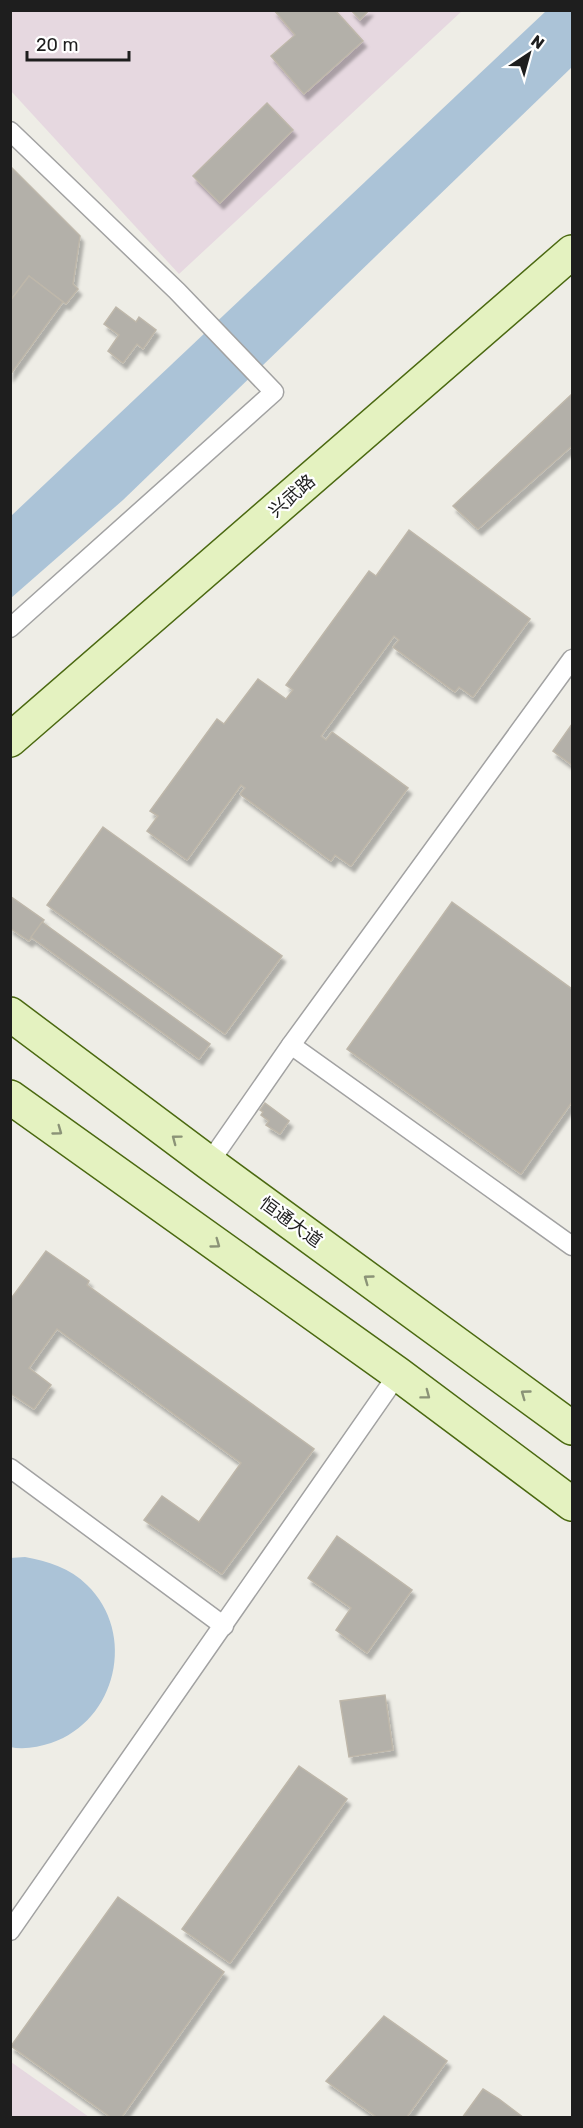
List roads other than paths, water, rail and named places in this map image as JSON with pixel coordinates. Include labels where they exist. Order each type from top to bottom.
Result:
[{"type":"main road","name":"兴武路","points":[[10,740],[573,252]]},
{"type":"main road","name":"恒通大道","points":[[10,1014],[209,1163],[573,1428]]},
{"type":"main road","points":[[13,1104],[398,1374],[573,1503]]},
{"type":"lane","points":[[10,131],[177,291],[274,392],[10,628]]},
{"type":"lane","points":[[209,1163],[291,1045],[573,659]]},
{"type":"lane","points":[[291,1045],[573,1246]]},
{"type":"lane","points":[[10,1931],[398,1374]]},
{"type":"lane","points":[[10,1468],[224,1626]]},
{"type":"water","points":[[546,11],[572,11],[572,67],[123,500],[11,598],[11,516]]},
{"type":"water","points":[[25,1557],[58,1566],[87,1585],[103,1605],[112,1627],[115,1650],[112,1674],[105,1696],[92,1716],[74,1732],[51,1743],[20,1748],[10,1747],[10,1558]]}]
